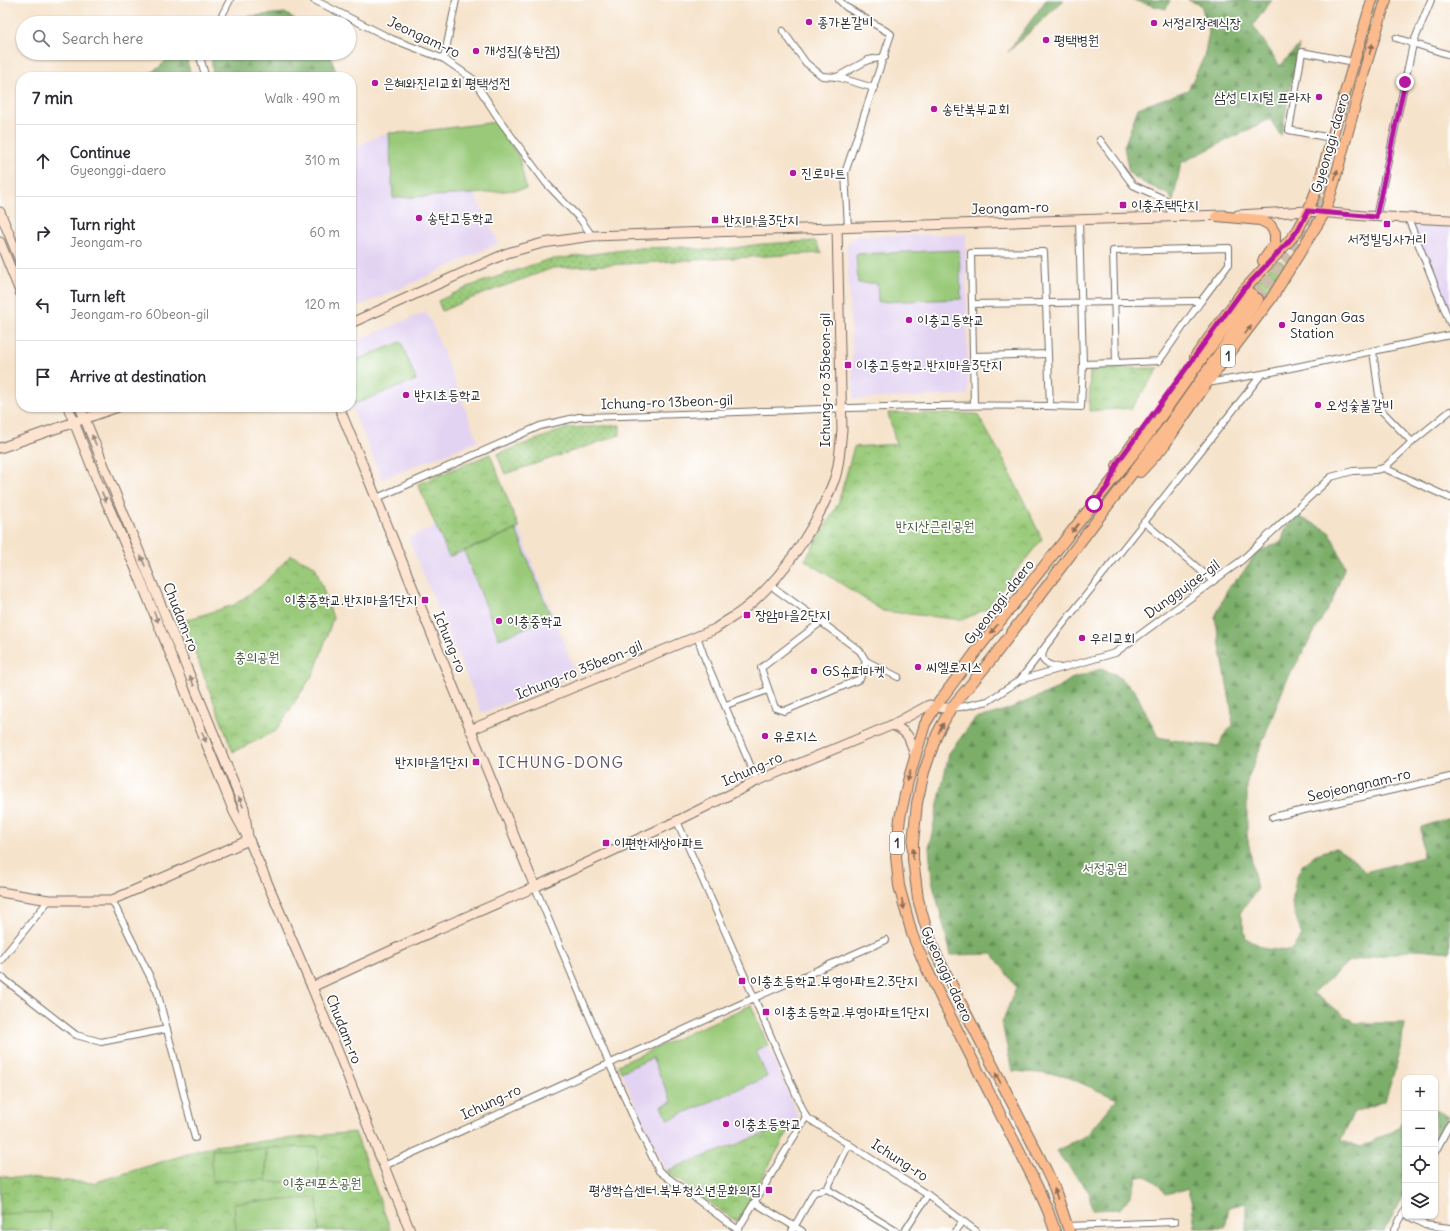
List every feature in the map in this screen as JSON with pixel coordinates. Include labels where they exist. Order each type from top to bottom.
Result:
[{"type":"main road","name":"Gyeonggi-daero","points":[[1068,1229],[1054,1187],[936,952],[925,924],[918,899],[913,853],[917,803],[924,772],[937,734],[952,708],[991,660],[1168,426],[1251,295],[1298,230],[1308,211],[1318,186],[1372,0]]},
{"type":"main road","name":"Gyeonggi-daero","points":[[1118,491],[1134,478],[1163,447],[1207,383],[1272,299],[1325,212],[1366,65],[1386,0]]},
{"type":"main road","points":[[1217,216],[1260,220],[1270,225],[1275,233],[1275,244],[1251,295]]},
{"type":"main road","name":"Gyeonggi-daero","points":[[1055,1231],[1048,1211],[1036,1186],[924,963],[912,934],[905,913],[899,886],[896,857],[900,818],[908,782],[925,724],[936,706],[978,649],[1108,486],[1118,462],[1251,295]]},
{"type":"street","points":[[222,16],[230,0]]},
{"type":"street","name":"Jeongam-ro","points":[[314,0],[346,16]]},
{"type":"street","points":[[444,59],[456,0]]},
{"type":"street","points":[[839,0],[846,8],[891,34],[885,57],[846,174],[848,228]]},
{"type":"street","points":[[1376,217],[1413,44],[1432,0]]},
{"type":"street","name":"Jeongam-ro","points":[[356,21],[392,39],[444,59],[473,79],[546,183],[581,220],[592,236]]},
{"type":"street","points":[[783,31],[806,63],[822,76],[837,77],[874,88]]},
{"type":"street","points":[[1396,38],[1450,55]]},
{"type":"street","name":"Gyeonggi-daero","points":[[1332,138],[1289,130],[1302,52],[1354,62]]},
{"type":"street","points":[[837,77],[868,60],[885,57]]},
{"type":"street","points":[[201,60],[205,72]]},
{"type":"street","points":[[1100,140],[1133,185],[1166,200],[1173,217]]},
{"type":"street","name":"Jeongam-ro","points":[[356,321],[507,253],[544,243],[592,236],[1217,216],[1308,211],[1376,217],[1450,220]]},
{"type":"street","points":[[0,212],[16,251]]},
{"type":"street","points":[[1408,218],[1450,323]]},
{"type":"street","name":"Ichung-ro 13beon-gil","points":[[377,498],[540,426],[579,417],[862,407],[974,405],[1081,407],[1083,364],[1080,302],[1079,220]]},
{"type":"street","name":"Ichung-ro 35beon-gil","points":[[470,730],[715,629],[744,610],[770,585],[795,552],[819,515],[835,477],[840,454],[842,430],[837,228]]},
{"type":"street","points":[[0,242],[16,282]]},
{"type":"street","points":[[1083,364],[1116,364],[1159,361],[1229,264],[1229,248],[1113,251],[1116,364]]},
{"type":"street","points":[[974,405],[971,254],[1044,252],[1050,406]]},
{"type":"street","points":[[972,304],[1201,301]]},
{"type":"street","points":[[1207,383],[1262,374],[1450,335]]},
{"type":"street","points":[[1373,351],[1381,410],[1412,442]]},
{"type":"street","points":[[974,356],[1048,354]]},
{"type":"street","points":[[1020,680],[1262,374]]},
{"type":"street","points":[[1450,411],[1412,442],[1384,468],[1450,498]]},
{"type":"street","name":"Chudam-ro","points":[[70,412],[99,485],[139,576],[234,812],[248,840],[312,987],[410,1231]]},
{"type":"street","name":"Chudam-ro","points":[[82,412],[244,808],[248,840]]},
{"type":"street","points":[[0,448],[103,412]]},
{"type":"street","name":"Ichung-ro","points":[[341,412],[535,887],[636,1125],[659,1171],[737,1231],[806,1117],[928,1195],[976,1231]]},
{"type":"street","name":"Dunggujae-gil","points":[[952,708],[988,701],[1020,680],[1115,653],[1242,560],[1331,477],[1353,471],[1384,468]]},
{"type":"street","points":[[1144,522],[1213,580]]},
{"type":"street","points":[[770,585],[860,651],[866,661],[898,677]]},
{"type":"street","points":[[821,622],[761,668],[775,708],[784,711],[860,679],[866,661]]},
{"type":"street","points":[[697,636],[705,659],[726,705],[757,781]]},
{"type":"street","points":[[1048,643],[1042,654],[1043,660],[1047,664],[1062,668]]},
{"type":"street","points":[[726,705],[768,690]]},
{"type":"street","name":"Ichung-ro","points":[[312,987],[438,929],[535,887],[677,821],[757,781],[892,725],[929,705],[952,708]]},
{"type":"street","points":[[892,725],[901,729],[908,735],[915,756]]},
{"type":"street","name":"Seojeongnam-ro","points":[[1273,817],[1450,778]]},
{"type":"street","points":[[677,821],[806,1117]]},
{"type":"street","points":[[0,892],[49,900],[112,900],[248,840]]},
{"type":"street","points":[[0,960],[49,900]]},
{"type":"street","points":[[112,900],[157,991],[195,1138]]},
{"type":"street","name":"Ichung-ro","points":[[384,1166],[609,1063],[886,940]]},
{"type":"street","points":[[0,976],[76,1035],[101,1042],[167,1029]]},
{"type":"street","points":[[1438,1148],[1448,1133],[1450,1124]]},
{"type":"street","points":[[827,1189],[849,1144]]},
{"type":"street","points":[[794,1229],[814,1192],[827,1189],[896,1231]]},
{"type":"street","points":[[904,1231],[928,1195]]},
{"type":"street","points":[[755,1203],[794,1229],[802,1231]]},
{"type":"street","points":[[1394,1231],[1402,1219]]},
{"type":"street","points":[[1412,1219],[1425,1228],[1450,1228]]},
{"type":"street","points":[[956,1231],[963,1221]]},
{"type":"street","points":[[1068,1229],[1175,1222]]},
{"type":"street","points":[[1153,1223],[1153,1231]]},
{"type":"shaded area","name":"송탄고등학교","points":[[496,122],[519,157],[526,189],[474,194],[499,243],[404,287],[356,307],[356,147],[380,135]]},
{"type":"shaded area","points":[[1408,218],[1450,220],[1450,323]]},
{"type":"shaded area","name":"이충고등학교","points":[[966,234],[968,395],[854,399],[847,245],[855,236]]},
{"type":"shaded area","name":"반지초등학교","points":[[426,312],[431,321],[478,441],[382,479],[354,412],[356,412],[356,341]]},
{"type":"shaded area","name":"이충중학교","points":[[436,526],[449,557],[519,528],[576,674],[482,713],[408,538]]},
{"type":"shaded area","points":[[751,1005],[799,1119],[666,1171],[618,1065]]},
{"type":"green space","points":[[1046,0],[1064,0],[1008,52]]},
{"type":"green space","points":[[1132,0],[1170,0],[1166,9]]},
{"type":"green space","points":[[1188,0],[1272,0],[1253,25],[1280,66],[1299,45],[1281,136],[1270,119],[1181,163],[1173,202],[1169,195],[1142,182],[1129,173],[1124,147],[1138,108],[1188,90],[1204,57],[1209,32],[1201,5]]},
{"type":"green space","points":[[285,13],[290,16],[252,16]]},
{"type":"green space","points":[[188,60],[190,72],[151,72],[162,65],[165,61]]},
{"type":"green space","points":[[212,60],[332,60],[336,72],[213,72]]},
{"type":"green space","points":[[496,122],[519,157],[526,189],[473,194],[393,198],[389,133],[415,132]]},
{"type":"green space","points":[[815,241],[822,253],[553,268],[469,299],[442,311],[438,301],[470,286],[547,260],[638,248],[682,247],[705,250],[761,244]]},
{"type":"green space","points":[[959,250],[961,299],[878,302],[877,283],[858,283],[856,254]]},
{"type":"green space","points":[[1276,261],[1281,261],[1284,264],[1265,304],[1248,291]]},
{"type":"green space","points":[[401,342],[416,380],[356,403],[356,360]]},
{"type":"green space","points":[[1159,368],[1132,408],[1089,411],[1090,369]]},
{"type":"green space","name":"반지산근린공원","points":[[888,413],[977,414],[1004,460],[1042,539],[986,609],[962,620],[883,611],[805,560],[838,504],[854,447],[896,444]]},
{"type":"green space","points":[[620,425],[620,435],[505,474],[497,454],[568,428]]},
{"type":"green space","points":[[490,454],[519,528],[449,557],[418,484]]},
{"type":"green space","name":"서정공원","points":[[1297,516],[1325,529],[1330,533],[1345,566],[1333,599],[1286,682],[1247,781],[1247,835],[1257,890],[1240,913],[1246,938],[1266,949],[1290,951],[1302,936],[1292,904],[1296,878],[1303,864],[1316,854],[1336,848],[1353,859],[1365,872],[1423,857],[1421,827],[1450,818],[1450,952],[1418,949],[1350,961],[1313,993],[1355,1023],[1404,1023],[1401,1050],[1385,1101],[1353,1113],[1341,1141],[1360,1147],[1396,1130],[1402,1121],[1402,1199],[1384,1231],[1246,1231],[1246,1203],[1229,1207],[1225,1228],[1195,1228],[1192,1204],[1187,1189],[1165,1194],[1158,1184],[1146,1176],[1137,1177],[1130,1196],[1120,1209],[1092,1210],[1089,1192],[1056,1151],[1087,1135],[1117,1099],[1063,1075],[1012,1071],[1002,1023],[1016,987],[993,954],[951,955],[932,880],[929,847],[949,753],[975,719],[1006,710],[1056,689],[1071,679],[1100,669],[1115,674],[1135,691],[1158,737],[1196,744],[1219,746],[1224,735],[1233,725],[1215,617],[1228,588],[1242,574],[1256,553],[1282,541],[1286,527]]},
{"type":"green space","points":[[516,530],[551,617],[499,639],[464,551]]},
{"type":"green space","name":"충의공원","points":[[291,555],[315,566],[333,618],[315,671],[276,731],[233,752],[183,621],[234,605],[261,586]]},
{"type":"green space","points":[[751,1005],[768,1046],[756,1051],[767,1077],[668,1120],[662,1106],[672,1102],[652,1058],[621,1072],[618,1065]]},
{"type":"green space","points":[[1438,1111],[1448,1116],[1438,1134]]},
{"type":"green space","points":[[793,1123],[737,1222],[666,1171]]},
{"type":"green space","name":"이충레포츠공원","points":[[355,1132],[391,1231],[0,1231],[0,1176],[93,1183],[213,1146]]},
{"type":"green space","points":[[318,1147],[318,1182],[267,1182],[266,1180],[212,1181],[212,1150],[266,1149],[266,1179],[267,1148]]},
{"type":"green space","points":[[317,1198],[319,1231],[236,1231],[234,1203]]},
{"type":"green space","points":[[50,1212],[51,1231],[0,1231],[0,1214]]},
{"type":"tunnel","points":[[1359,61],[1378,0]]},
{"type":"tunnel","points":[[1310,219],[1314,213],[1323,184]]},
{"type":"tunnel","points":[[1258,299],[1318,216]]},
{"type":"tunnel","points":[[1252,294],[1271,270]]},
{"type":"place","name":"종가본갈비","points":[[809,22]]},
{"type":"place","name":"서정리장례식장","points":[[1154,23]]},
{"type":"place","name":"평택병원","points":[[1046,40]]},
{"type":"place","name":"개성집(송탄점)","points":[[476,51]]},
{"type":"place","name":"은혜와진리교회 평택성전","points":[[375,83]]},
{"type":"place","name":"삼성 디지털 프라자","points":[[1319,97]]},
{"type":"place","name":"송탄북부교회","points":[[934,109]]},
{"type":"place","name":"진로마트","points":[[793,173]]},
{"type":"place","name":"이충주택단지","points":[[1123,205]]},
{"type":"place","name":"송탄고등학교","points":[[419,218]]},
{"type":"place","name":"반지마을3단지","points":[[715,220]]},
{"type":"place","name":"서정빌딩사거리","points":[[1387,224]]},
{"type":"place","name":"이충고등학교","points":[[909,320]]},
{"type":"place","name":"Jangan Gas Station","points":[[1282,325]]},
{"type":"place","name":"이충고등학교.반지마을3단지","points":[[848,365]]},
{"type":"place","name":"반지초등학교","points":[[406,395]]},
{"type":"place","name":"오성숯불갈비","points":[[1318,405]]},
{"type":"place","name":"이충중학교.반지마을1단지","points":[[425,600]]},
{"type":"place","name":"장암마을2단지","points":[[747,615]]},
{"type":"place","name":"이충중학교","points":[[499,621]]},
{"type":"place","name":"우리교회","points":[[1082,638]]},
{"type":"place","name":"씨엘로지스","points":[[918,667]]},
{"type":"place","name":"GS슈퍼마켓","points":[[814,671]]},
{"type":"place","name":"유로지스","points":[[765,736]]},
{"type":"place","name":"반지마을1단지","points":[[476,762]]},
{"type":"place","name":"이편한세상아파트","points":[[606,843]]},
{"type":"place","name":"이충초등학교.부영아파트2.3단지","points":[[742,981]]},
{"type":"place","name":"이충초등학교.부영아파트1단지","points":[[766,1012]]},
{"type":"place","name":"이충초등학교","points":[[726,1124]]},
{"type":"place","name":"평생학습센터.북부청소년문화의집","points":[[769,1190]]},
{"type":"district","name":"ICHUNG-DONG","points":[[561,762]]},
{"type":"route","points":[[1094,504],[1108,486],[1118,462],[1137,438],[1243,290],[1289,241],[1298,230],[1308,211],[1376,217],[1405,82]]}]
